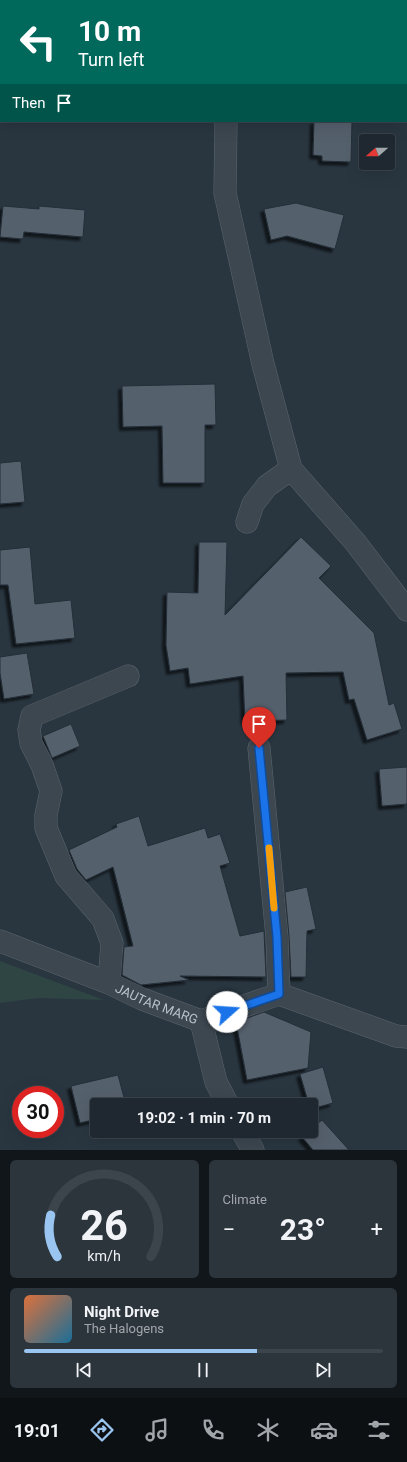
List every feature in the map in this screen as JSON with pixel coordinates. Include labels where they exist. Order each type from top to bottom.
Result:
[{"type":"street","points":[[226,122],[225,193],[263,364],[291,469],[355,542],[407,610]]},
{"type":"street","points":[[247,522],[253,504],[267,486],[291,469]]},
{"type":"street","points":[[109,983],[112,943],[103,919],[66,876],[53,846],[46,828],[46,815],[51,791],[42,765],[31,743],[29,730],[32,716],[128,676]]},
{"type":"street","points":[[259,748],[277,937],[279,994],[396,1036],[407,1038]]},
{"type":"street","name":"JAUTAR MARG","points":[[0,941],[109,983],[142,999],[201,1021],[279,994]]},
{"type":"street","points":[[201,1021],[216,1082],[224,1098]]},
{"type":"street","points":[[246,1138],[253,1150]]},
{"type":"green space","points":[[0,961],[104,1000],[38,998],[0,1003]]},
{"type":"building","points":[[314,122],[352,122],[351,162],[322,161],[322,156],[313,155]]},
{"type":"building","points":[[296,203],[344,215],[335,249],[287,236],[271,240],[264,209]]},
{"type":"building","points":[[3,206],[39,209],[39,206],[85,210],[83,237],[24,232],[23,239],[0,237]]},
{"type":"building","points":[[215,384],[216,425],[205,425],[205,483],[163,483],[162,426],[123,427],[122,386]]},
{"type":"building","points":[[21,461],[25,502],[0,504],[0,463]]},
{"type":"building","points":[[301,537],[331,566],[319,578],[374,633],[389,705],[394,703],[402,729],[367,740],[354,699],[349,700],[343,672],[286,673],[287,720],[245,721],[243,676],[190,684],[188,668],[170,671],[166,645],[167,592],[198,593],[199,542],[227,542],[225,615]]},
{"type":"building","points":[[30,547],[35,604],[71,600],[75,638],[16,644],[8,585],[0,585],[0,550]]},
{"type":"building","points":[[27,653],[34,694],[4,699],[0,673],[0,657]]},
{"type":"building","points":[[71,724],[80,746],[52,758],[43,736]]},
{"type":"building","points":[[407,767],[407,804],[382,806],[379,769]]},
{"type":"building","points":[[139,816],[148,846],[205,828],[208,838],[220,834],[230,863],[220,866],[240,936],[264,931],[266,977],[180,976],[189,980],[141,985],[122,975],[124,947],[133,946],[113,867],[86,880],[77,869],[69,850],[117,827],[116,824]]},
{"type":"building","points":[[307,887],[316,929],[307,931],[306,977],[291,977],[285,892]]},
{"type":"building","points":[[264,1012],[311,1032],[308,1068],[247,1080],[236,1022]]},
{"type":"building","points":[[323,1067],[333,1103],[318,1107],[318,1098],[307,1098],[300,1074]]},
{"type":"building","points":[[118,1075],[124,1098],[90,1098],[90,1121],[80,1123],[71,1086]]},
{"type":"building","points":[[322,1120],[349,1150],[313,1150],[303,1138],[318,1138],[318,1123]]},
{"type":"slow traffic","points":[[269,848],[274,908]]},
{"type":"route","points":[[227,1012],[279,994],[277,937],[259,748]]}]
